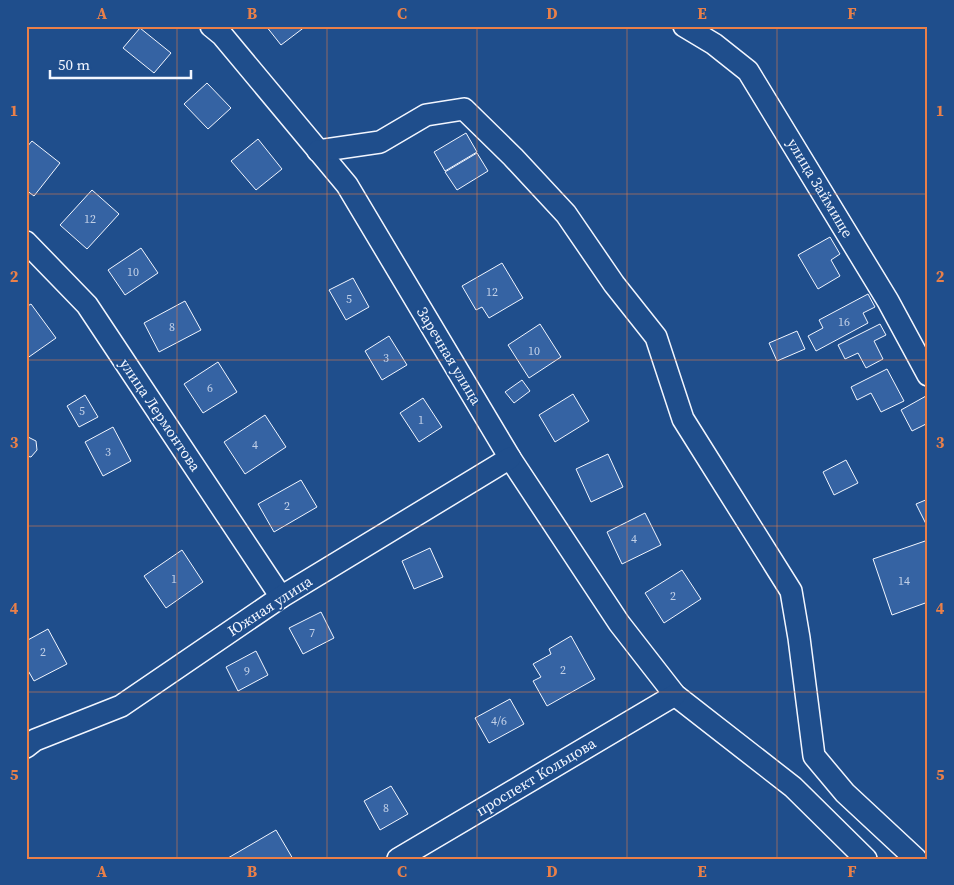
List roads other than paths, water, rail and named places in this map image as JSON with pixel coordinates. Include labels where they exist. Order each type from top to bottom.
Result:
[{"type":"street","name":"Заречная улица","points":[[211,26],[222,36],[347,185],[510,458],[619,623],[675,695],[793,787],[866,859]]},
{"type":"street","name":"улица Займище","points":[[684,26],[714,44],[748,71],[888,301],[928,375]]},
{"type":"street","points":[[318,150],[380,142],[426,115],[464,109],[513,157],[566,214],[614,284],[656,336],[683,419],[791,591],[814,756],[846,793],[916,859]]},
{"type":"street","name":"улица Лермонтова","points":[[26,242],[87,305],[281,597]]},
{"type":"street","name":"Южная улица","points":[[29,738],[121,706],[281,597],[510,458]]},
{"type":"street","name":"проспект Кольцова","points":[[398,859],[675,695]]}]
